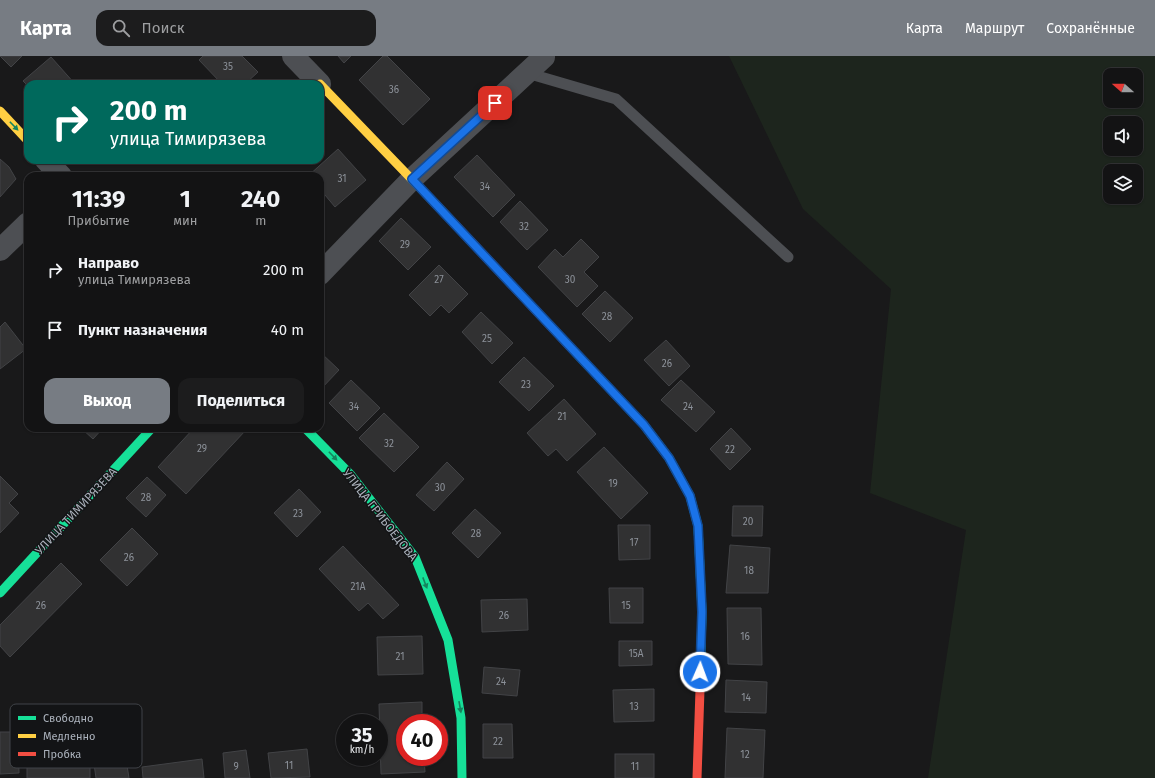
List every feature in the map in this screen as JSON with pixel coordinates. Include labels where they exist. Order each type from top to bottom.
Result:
[{"type":"street","points":[[293,56],[316,80]]},
{"type":"street","points":[[324,270],[412,179],[544,57]]},
{"type":"street","points":[[324,88],[412,179],[644,425],[669,458],[690,496],[698,526],[702,612],[697,778]]},
{"type":"street","points":[[0,112],[24,137]]},
{"type":"street","points":[[50,164],[57,172]]},
{"type":"street","points":[[0,250],[24,227]]},
{"type":"street","name":"УЛИЦА ТИМИРЯЗЕВА","points":[[0,593],[148,432]]},
{"type":"street","name":"УЛИЦА ГРИБОЕДОВА","points":[[309,432],[351,475],[415,557],[448,640],[462,718],[462,778]]},
{"type":"lane","points":[[527,74],[616,99],[788,257]]},
{"type":"shaded area","points":[[729,56],[1155,56],[1155,778],[928,778],[966,530],[870,493],[891,289],[803,209]]},
{"type":"building","points":[[0,56],[22,56],[11,67]]},
{"type":"building","points":[[203,56],[242,56],[258,72],[249,80],[218,80],[199,60]]},
{"type":"building","points":[[338,56],[351,56],[344,63]]},
{"type":"building","points":[[383,56],[387,56],[430,99],[403,125],[359,80]]},
{"type":"building","points":[[51,57],[71,80],[24,80]]},
{"type":"building","points":[[338,149],[366,180],[335,207],[324,194],[324,172],[312,172],[321,164],[324,164],[324,162]]},
{"type":"building","points":[[477,155],[515,195],[493,217],[454,177]]},
{"type":"building","points":[[0,159],[9,167],[16,179],[0,197]]},
{"type":"building","points":[[520,201],[548,230],[527,250],[500,222]]},
{"type":"building","points":[[401,218],[431,247],[408,270],[379,241]]},
{"type":"building","points":[[581,239],[599,257],[584,272],[598,286],[577,307],[538,267],[555,249],[563,257]]},
{"type":"building","points":[[439,265],[468,294],[449,313],[441,305],[430,316],[409,295]]},
{"type":"building","points":[[605,291],[633,318],[610,342],[582,314]]},
{"type":"building","points":[[481,312],[513,343],[492,364],[462,332]]},
{"type":"building","points":[[5,322],[24,346],[24,351],[0,369],[0,327]]},
{"type":"building","points":[[666,340],[690,366],[669,386],[644,360]]},
{"type":"building","points":[[324,356],[339,370],[324,386]]},
{"type":"building","points":[[524,357],[554,386],[529,411],[499,382]]},
{"type":"building","points":[[351,380],[380,408],[357,431],[329,403]]},
{"type":"building","points":[[681,380],[715,412],[696,432],[661,400]]},
{"type":"building","points":[[564,399],[596,434],[567,461],[556,449],[548,456],[527,433]]},
{"type":"building","points":[[384,413],[419,447],[394,472],[359,438]]},
{"type":"building","points":[[731,428],[751,449],[730,470],[710,449]]},
{"type":"building","points":[[85,432],[99,432],[93,439]]},
{"type":"building","points":[[190,432],[244,432],[186,494],[158,467]]},
{"type":"building","points":[[604,447],[648,493],[621,519],[577,472]]},
{"type":"building","points":[[447,462],[464,479],[434,511],[416,495]]},
{"type":"building","points":[[0,476],[18,494],[9,503],[19,513],[0,533]]},
{"type":"building","points":[[147,477],[166,495],[146,517],[126,498]]},
{"type":"building","points":[[299,489],[321,512],[297,537],[274,513]]},
{"type":"building","points":[[733,506],[763,506],[762,536],[732,536]]},
{"type":"building","points":[[475,509],[501,533],[478,558],[452,533]]},
{"type":"building","points":[[618,525],[650,525],[650,559],[619,560]]},
{"type":"building","points":[[132,528],[158,554],[127,586],[100,560]]},
{"type":"building","points":[[730,545],[770,548],[768,593],[726,593]]},
{"type":"building","points":[[343,546],[399,605],[383,619],[368,603],[359,611],[319,569]]},
{"type":"building","points":[[61,563],[82,584],[10,657],[0,646],[0,625]]},
{"type":"building","points":[[609,588],[643,588],[643,623],[610,623]]},
{"type":"building","points":[[527,599],[528,630],[482,632],[481,600]]},
{"type":"building","points":[[727,608],[761,608],[762,665],[728,664]]},
{"type":"building","points":[[422,636],[423,674],[378,675],[377,637]]},
{"type":"building","points":[[619,641],[652,641],[652,665],[619,666]]},
{"type":"building","points":[[484,667],[520,670],[517,696],[482,693]]},
{"type":"building","points":[[726,680],[767,682],[766,713],[725,712]]},
{"type":"building","points":[[654,689],[654,721],[614,722],[613,690]]},
{"type":"building","points":[[422,702],[422,714],[396,714],[396,766],[425,766],[425,772],[381,774],[381,766],[388,766],[388,714],[379,714],[379,704]]},
{"type":"building","points":[[483,724],[512,724],[513,758],[483,758]]},
{"type":"building","points":[[727,728],[765,730],[763,778],[725,778]]},
{"type":"building","points":[[0,732],[10,732],[10,768],[19,768],[19,773],[0,774]]},
{"type":"building","points":[[307,749],[310,777],[271,778],[268,753]]},
{"type":"building","points":[[246,750],[250,778],[225,778],[223,753]]},
{"type":"building","points":[[615,754],[654,754],[654,778],[615,778]]},
{"type":"building","points":[[202,759],[204,778],[143,778],[142,767]]},
{"type":"building","points":[[27,768],[90,768],[90,778],[27,778]]},
{"type":"building","points":[[95,768],[127,768],[129,778],[96,778]]},
{"type":"traffic: fast","points":[[574,351],[644,425],[669,458],[690,496],[698,526],[702,612],[700,690]]},
{"type":"traffic: fast","points":[[0,593],[148,432]]},
{"type":"traffic: fast","points":[[309,432],[351,475],[415,557],[448,640],[461,718],[462,778]]},
{"type":"traffic: slow","points":[[324,88],[449,218]]},
{"type":"traffic: slow","points":[[0,111],[24,137]]},
{"type":"traffic: jam","points":[[449,218],[574,351]]},
{"type":"traffic: jam","points":[[697,778],[700,690]]},
{"type":"route","points":[[495,103],[412,179],[644,425],[669,458],[690,496],[698,526],[702,612],[700,672]]}]
